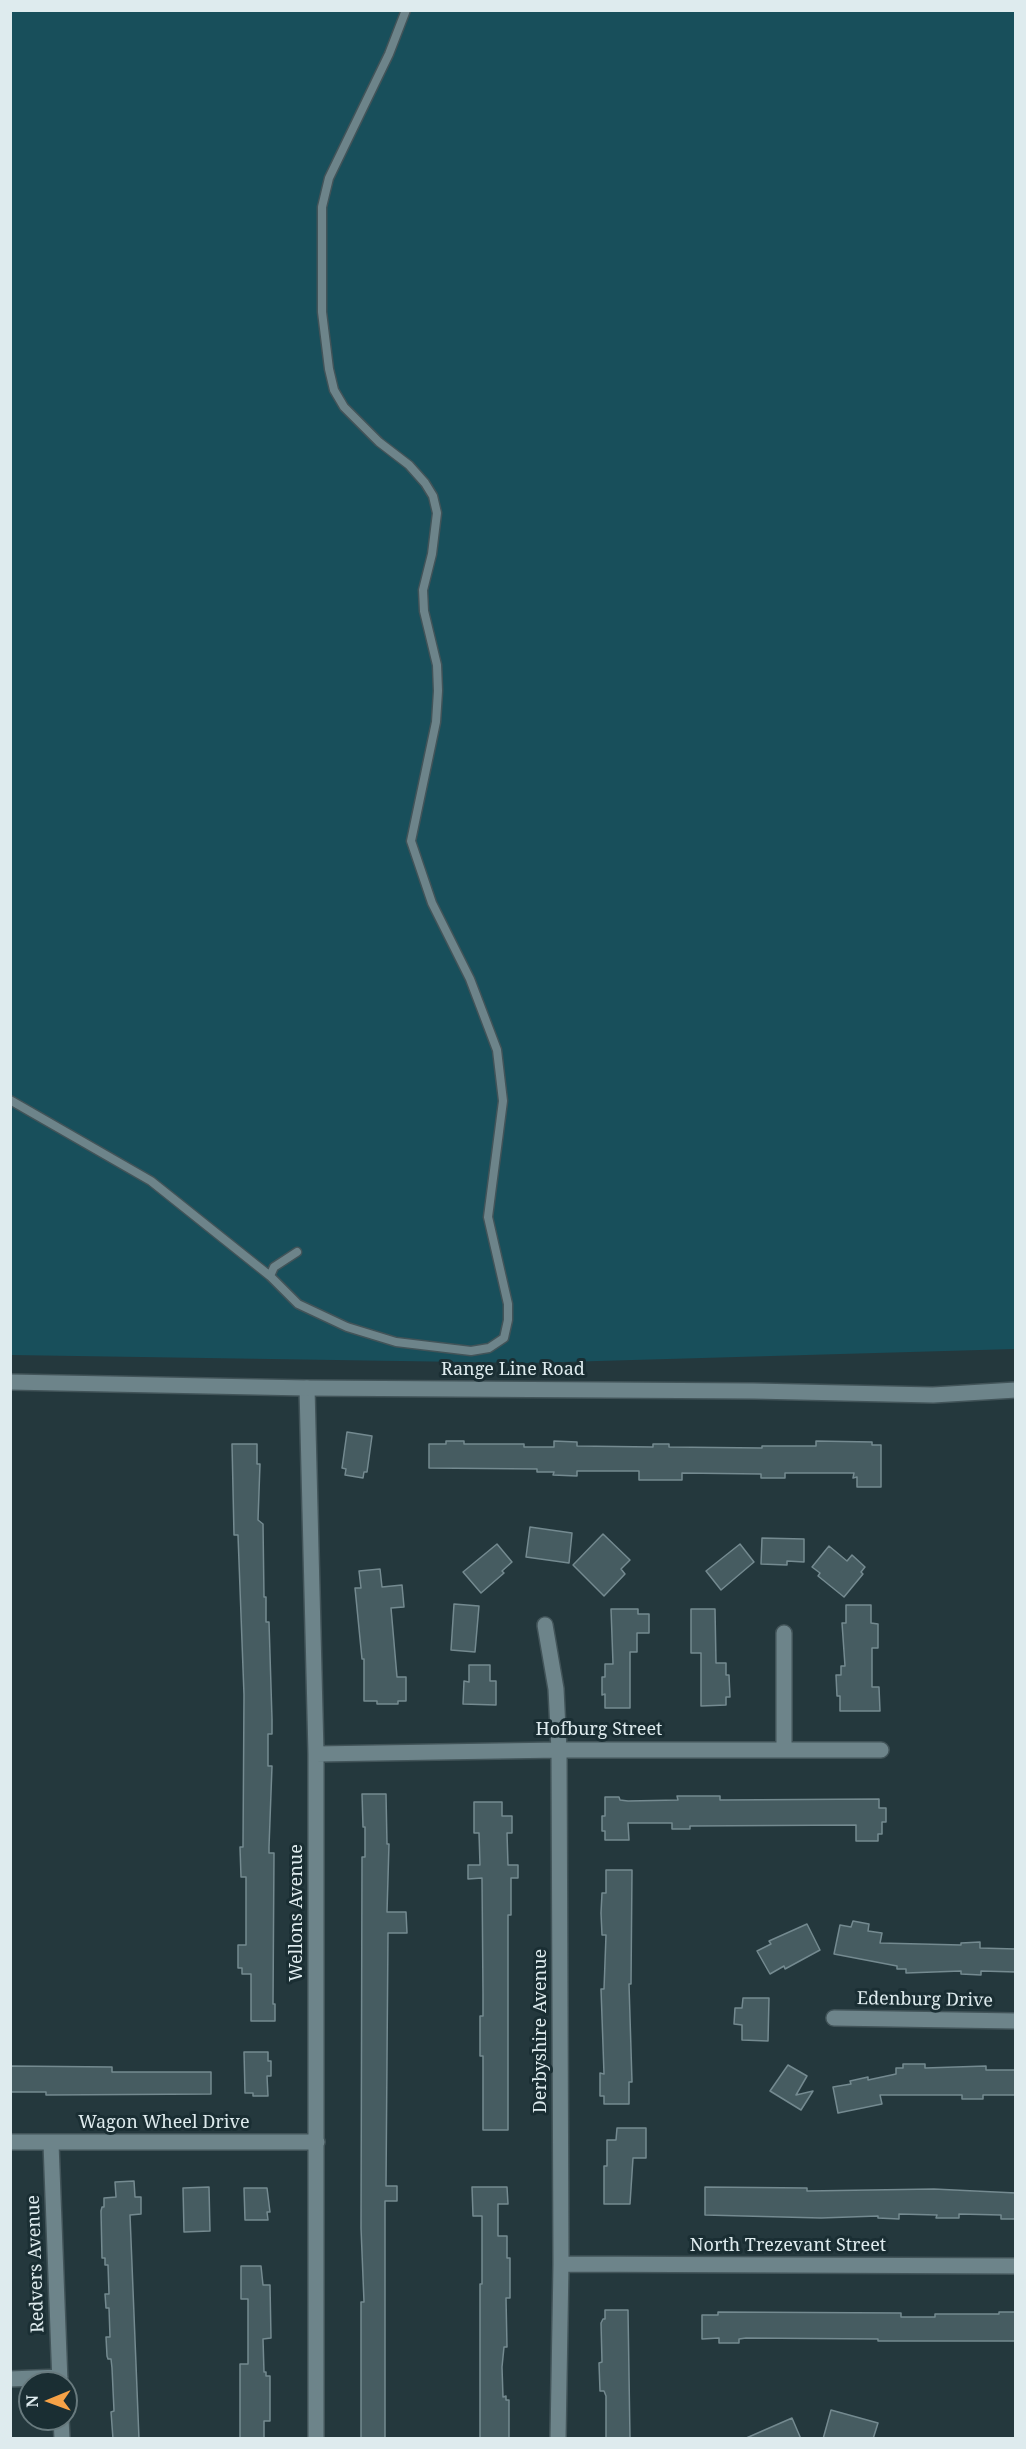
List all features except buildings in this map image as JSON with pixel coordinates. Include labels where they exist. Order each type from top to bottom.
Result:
[{"type":"street","name":"Range Line Road","points":[[10,1382],[307,1388],[754,1391],[933,1395],[1016,1390]]},
{"type":"street","name":"Wellons Avenue","points":[[307,1388],[316,1754],[316,2439]]},
{"type":"street","name":"Derbyshire Avenue","points":[[545,1625],[556,1689],[559,1750],[561,2264],[558,2439]]},
{"type":"street","points":[[784,1633],[784,1749]]},
{"type":"street","name":"Hofburg Street","points":[[316,1754],[559,1750],[881,1750]]},
{"type":"street","name":"Edenburg Drive","points":[[834,2018],[1016,2021]]},
{"type":"street","name":"Wagon Wheel Drive","points":[[10,2142],[317,2142]]},
{"type":"street","name":"Redvers Avenue","points":[[51,2143],[60,2371]]},
{"type":"street","name":"North Trezevant Street","points":[[561,2264],[1016,2266]]},
{"type":"lane","points":[[10,1100],[151,1181],[270,1276],[298,1304],[347,1327],[396,1342],[471,1351],[489,1348],[504,1338],[508,1320],[508,1304],[488,1217],[503,1101],[497,1050],[470,979],[432,903],[411,841],[436,722],[438,692],[437,665],[424,611],[423,590],[432,554],[436,513],[433,496],[410,465],[379,442],[344,408],[334,390],[329,369],[322,312],[322,207],[329,178],[389,54],[406,10]]},
{"type":"lane","points":[[270,1276],[274,1267],[297,1252]]},
{"type":"shaded area","points":[[11,11],[1015,11],[1015,1349],[529,1363],[11,1355]]}]
